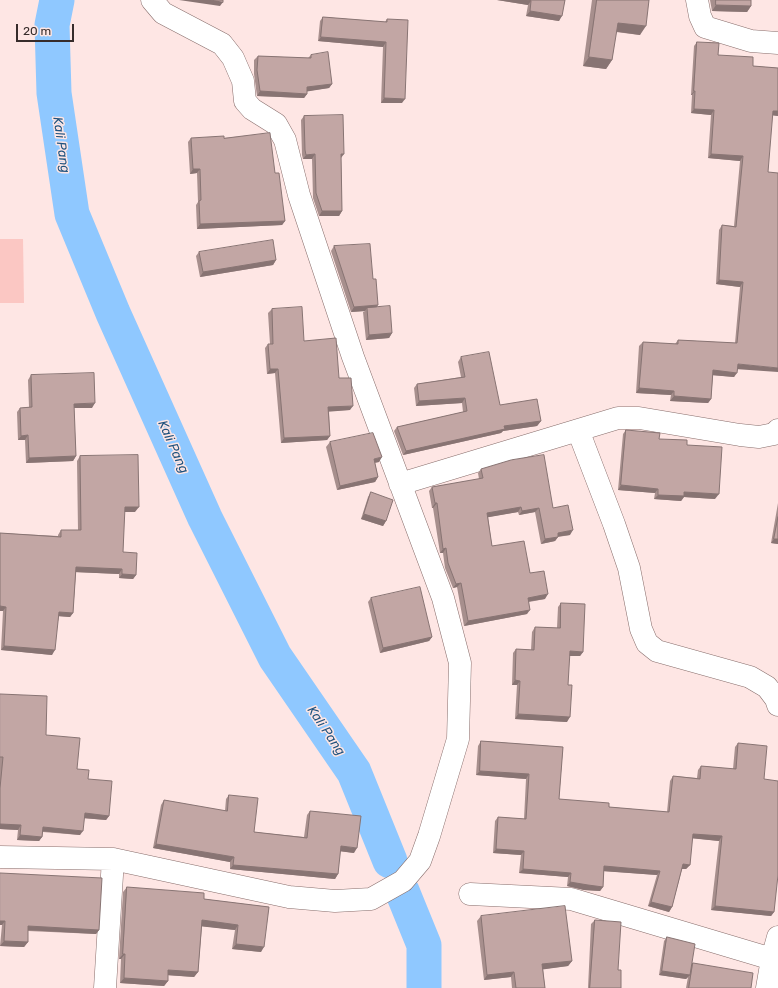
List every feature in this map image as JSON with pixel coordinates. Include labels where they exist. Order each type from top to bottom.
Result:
[{"type":"street","points":[[0,857],[113,859],[290,897],[335,901],[371,899],[403,881],[420,861],[458,739],[460,663],[443,598],[353,357],[299,195],[286,140],[276,124],[252,109],[244,101],[243,81],[233,58],[222,44],[163,13],[152,0]]},
{"type":"street","points":[[695,3],[705,27],[751,41],[778,43]]},
{"type":"street","points":[[400,484],[618,418],[639,418],[759,437],[774,434],[778,430]]},
{"type":"street","points":[[578,430],[627,561],[641,629],[647,643],[657,652],[750,677],[767,687],[776,699],[778,705]]},
{"type":"street","points":[[105,988],[113,859]]},
{"type":"street","points":[[470,894],[571,899],[772,959]]},
{"type":"street","points":[[767,988],[772,959],[778,937]]},
{"type":"shaded area","points":[[0,239],[23,239],[24,303],[0,303]]},
{"type":"building","points":[[211,0],[223,0],[223,2]]},
{"type":"building","points":[[526,0],[565,0],[562,16],[530,11],[531,1]]},
{"type":"building","points":[[597,0],[649,0],[646,26],[618,23],[612,60],[589,57]]},
{"type":"building","points":[[716,0],[751,0],[751,6],[716,5]]},
{"type":"building","points":[[323,17],[387,22],[387,19],[408,20],[405,99],[384,98],[386,42],[321,37]]},
{"type":"building","points":[[697,42],[719,43],[718,55],[753,57],[753,66],[778,68],[778,111],[773,111],[768,172],[778,173],[778,368],[738,364],[737,373],[713,370],[711,399],[674,396],[674,391],[639,388],[643,342],[678,344],[678,340],[737,343],[743,282],[719,280],[722,225],[736,227],[743,156],[711,154],[714,110],[694,109]]},
{"type":"building","points":[[328,52],[332,84],[307,87],[307,94],[260,91],[257,70],[258,56],[311,58],[311,55]]},
{"type":"building","points":[[343,115],[344,154],[341,154],[342,211],[322,211],[316,193],[315,154],[306,155],[305,150],[304,116]]},
{"type":"building","points":[[270,133],[275,173],[279,173],[285,221],[200,224],[200,169],[193,169],[191,138],[224,136],[224,138]]},
{"type":"building","points":[[273,240],[276,260],[203,272],[199,252]]},
{"type":"building","points":[[370,244],[373,279],[376,279],[378,305],[354,307],[334,246]]},
{"type":"building","points":[[390,306],[392,333],[369,335],[367,308]]},
{"type":"building","points":[[302,307],[304,341],[336,338],[339,378],[351,378],[353,406],[328,407],[330,436],[284,438],[278,369],[270,369],[268,344],[273,344],[272,309]]},
{"type":"building","points":[[489,352],[500,405],[537,399],[541,421],[504,426],[505,429],[406,451],[397,427],[467,411],[465,398],[419,401],[417,384],[465,377],[461,357]]},
{"type":"building","points":[[94,373],[95,403],[74,404],[76,456],[29,458],[28,435],[21,436],[20,408],[32,407],[31,375]]},
{"type":"building","points":[[626,430],[660,433],[659,439],[687,440],[687,445],[722,447],[719,494],[684,492],[684,496],[658,495],[658,489],[621,485]]},
{"type":"building","points":[[373,433],[382,457],[374,459],[378,477],[340,486],[330,442]]},
{"type":"building","points":[[138,455],[139,507],[125,507],[123,552],[137,553],[136,575],[122,574],[122,569],[76,567],[73,613],[59,612],[55,650],[4,646],[6,607],[0,606],[0,533],[61,537],[61,530],[81,530],[80,456]]},
{"type":"building","points":[[544,455],[553,508],[568,505],[573,530],[558,533],[558,537],[545,539],[539,508],[522,511],[521,507],[487,513],[492,546],[524,541],[530,573],[544,571],[548,594],[528,598],[530,610],[468,621],[461,583],[456,584],[448,563],[446,548],[443,549],[437,503],[435,503],[432,487],[483,478],[481,469],[511,460]]},
{"type":"building","points":[[371,492],[393,500],[386,521],[364,514]]},
{"type":"building","points":[[778,517],[778,539],[774,539]]},
{"type":"building","points":[[420,587],[432,637],[383,648],[371,598]]},
{"type":"building","points":[[561,603],[585,604],[583,652],[570,651],[568,685],[572,685],[570,717],[518,714],[520,681],[515,680],[516,649],[534,650],[535,627],[560,628]]},
{"type":"building","points":[[0,694],[47,696],[46,735],[80,738],[77,769],[89,770],[88,779],[112,781],[109,816],[85,813],[83,831],[43,827],[42,837],[20,835],[21,825],[0,824],[0,788],[3,757],[0,757]]},
{"type":"building","points":[[481,741],[563,747],[559,799],[609,803],[609,807],[669,812],[673,776],[700,779],[701,766],[736,769],[738,743],[767,746],[764,779],[778,781],[778,875],[774,912],[715,906],[722,836],[693,834],[690,865],[683,864],[672,907],[651,902],[660,871],[604,866],[603,887],[570,882],[571,873],[523,869],[524,851],[496,849],[498,817],[526,819],[529,774],[480,771]]},
{"type":"building","points":[[229,795],[258,798],[254,832],[307,838],[310,811],[361,816],[357,848],[341,846],[338,874],[233,865],[234,857],[156,844],[164,800],[227,811]]},
{"type":"building","points":[[0,873],[102,878],[99,930],[28,926],[28,942],[4,941],[5,921],[0,921]]},
{"type":"building","points":[[127,887],[204,893],[204,899],[269,907],[264,947],[236,944],[238,925],[202,920],[198,972],[168,970],[168,981],[124,978],[125,954],[123,954]]},
{"type":"building","points":[[565,906],[572,961],[542,964],[545,988],[516,988],[514,972],[487,975],[481,916]]},
{"type":"building","points":[[595,920],[621,922],[618,970],[621,970],[621,988],[590,988]]},
{"type":"building","points":[[667,937],[695,944],[690,975],[662,971]]},
{"type":"building","points":[[693,963],[753,973],[751,988],[689,988]]},
{"type":"waterway","name":"Kali Pang","points":[[57,0],[52,25],[54,93],[72,214],[113,313],[205,518],[275,657],[354,772],[390,861]]},
{"type":"waterway","name":"Kali Pang","points":[[402,891],[424,945],[424,988]]}]
